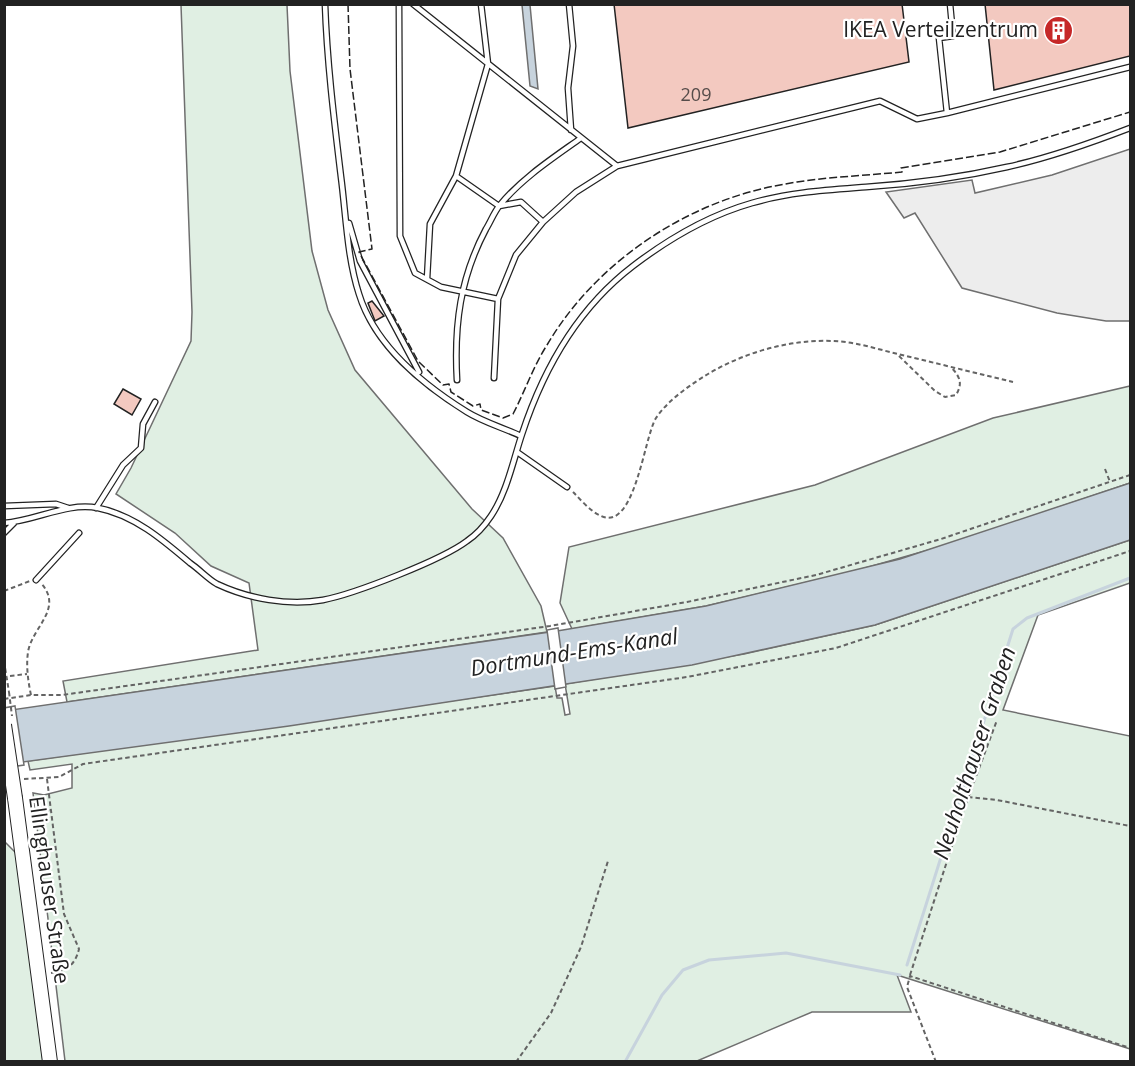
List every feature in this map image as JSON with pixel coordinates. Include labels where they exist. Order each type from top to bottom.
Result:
[{"type":"main road","name":"Ellinghauser Straße","points":[[4,725],[50,1062]]},
{"type":"lane","points":[[325,4],[328,67],[356,285],[374,326],[392,352],[428,384],[468,413],[521,436]]},
{"type":"lane","points":[[399,4],[400,236],[415,273],[441,286],[498,299]]},
{"type":"lane","points":[[413,4],[617,166]]},
{"type":"lane","points":[[427,279],[430,224],[456,176],[488,64],[481,4]]},
{"type":"lane","points":[[569,4],[573,46],[568,88],[570,130]]},
{"type":"lane","points":[[947,113],[939,38],[953,36],[950,4]]},
{"type":"lane","points":[[494,378],[498,299],[516,255],[543,222],[576,192],[617,166],[880,101],[917,119],[1131,67]]},
{"type":"lane","points":[[4,523],[68,508],[96,508],[125,517],[159,537],[215,583],[255,597],[289,602],[323,600],[354,591],[443,554],[468,541],[489,519],[498,504],[537,391],[555,356],[602,294],[633,266],[698,224],[750,203],[803,191],[869,187],[1008,167],[1131,128]]},
{"type":"lane","points":[[458,380],[456,353],[461,291],[477,246],[499,206],[533,173],[581,138]]},
{"type":"lane","points":[[456,176],[499,206],[522,202],[543,222]]},
{"type":"lane","points":[[345,208],[360,261],[414,366],[428,384]]},
{"type":"lane","points":[[96,508],[123,465],[141,448],[143,424],[155,402]]},
{"type":"lane","points":[[517,452],[567,487]]},
{"type":"lane","points":[[4,506],[56,504],[68,508]]},
{"type":"lane","points":[[4,533],[14,522]]},
{"type":"lane","points":[[36,580],[78,533]]},
{"type":"path","points":[[567,487],[602,516],[611,518],[623,512],[630,502],[646,439],[656,417],[678,395],[708,374],[740,358],[778,346],[811,341],[837,341],[1012,382]]},
{"type":"path","points":[[897,354],[934,391],[945,397],[956,395],[960,387],[959,375],[951,367]]},
{"type":"path","points":[[1105,469],[1110,482]]},
{"type":"path","points":[[4,699],[30,695],[62,695],[550,626],[687,603],[816,575],[907,549],[1131,475]]},
{"type":"path","points":[[17,779],[47,779],[59,777],[83,764],[687,676],[836,648],[1131,551]]},
{"type":"path","points":[[4,591],[36,580],[43,584],[48,594],[50,609],[28,650],[27,674],[30,695]]},
{"type":"path","points":[[4,661],[9,692]]},
{"type":"path","points":[[10,676],[27,674]]},
{"type":"path","points":[[936,1062],[908,987],[968,797],[997,720]]},
{"type":"path","points":[[39,975],[62,972],[72,965],[79,949],[64,914],[47,779]]},
{"type":"path","points":[[968,797],[997,800],[1131,826]]},
{"type":"path","points":[[30,813],[51,810]]},
{"type":"path","points":[[516,1062],[551,1013],[581,947],[608,861]]},
{"type":"path","points":[[910,976],[1131,1048]]},
{"type":"green space","points":[[181,5],[287,5],[290,71],[312,251],[328,310],[355,370],[472,509],[503,538],[541,606],[547,632],[67,702],[63,681],[258,650],[249,583],[211,566],[175,533],[116,494],[131,468],[191,341],[192,312]]},
{"type":"green space","points":[[1130,386],[1130,483],[953,543],[851,572],[706,606],[572,629],[560,603],[569,547],[815,485],[993,418]]},
{"type":"green space","points":[[1130,540],[1130,583],[1038,615],[1003,710],[1130,736],[1130,1049],[897,975],[911,1012],[812,1012],[697,1061],[65,1061],[33,793],[44,795],[72,788],[72,764],[30,770],[28,761],[555,686],[557,698],[562,698],[565,715],[570,714],[565,684],[744,654],[875,625]]},
{"type":"green space","points":[[4,841],[16,853],[43,1061],[5,1061]]},
{"type":"shaded area","points":[[1130,149],[1130,321],[1106,321],[1057,313],[962,288],[915,213],[904,218],[886,192],[972,180],[975,193],[1052,175]]},
{"type":"water","points":[[522,5],[530,5],[538,89],[530,86]]},
{"type":"water","name":"Dortmund-Ems-Kanal","points":[[1130,483],[1130,540],[875,625],[692,665],[289,726],[23,762],[4,711],[557,631],[706,606],[900,559]]},
{"type":"pier","points":[[558,628],[566,687],[555,689],[547,630]]},
{"type":"pier","points":[[15,706],[24,765],[4,768],[4,708]]},
{"type":"building","points":[[614,4],[902,4],[909,62],[628,128]]},
{"type":"building","name":"IKEA Verteilzentrum","points":[[985,4],[1130,4],[1130,56],[994,90]]},
{"type":"building","points":[[372,301],[384,316],[375,321],[368,303]]},
{"type":"building","points":[[123,389],[141,399],[132,415],[114,404]]},
{"type":"waterway","name":"Neuholthauser Graben","points":[[907,965],[1013,629],[1027,618],[1130,578]]},
{"type":"waterway","name":"Neuholthauser Graben","points":[[625,1062],[662,995],[683,970],[709,960],[786,953],[900,975]]},
{"type":"fence","points":[[348,4],[350,69],[372,249],[359,252],[418,361],[443,385],[449,384],[451,392],[473,406],[480,404],[481,410],[503,418],[513,414],[547,345],[567,315],[591,287],[617,262],[678,221],[745,193],[810,180],[902,172],[901,168],[1000,152],[1130,112]]},
{"type":"place","name":"IKEA Verteilzentrum","points":[[1059,30]]}]
